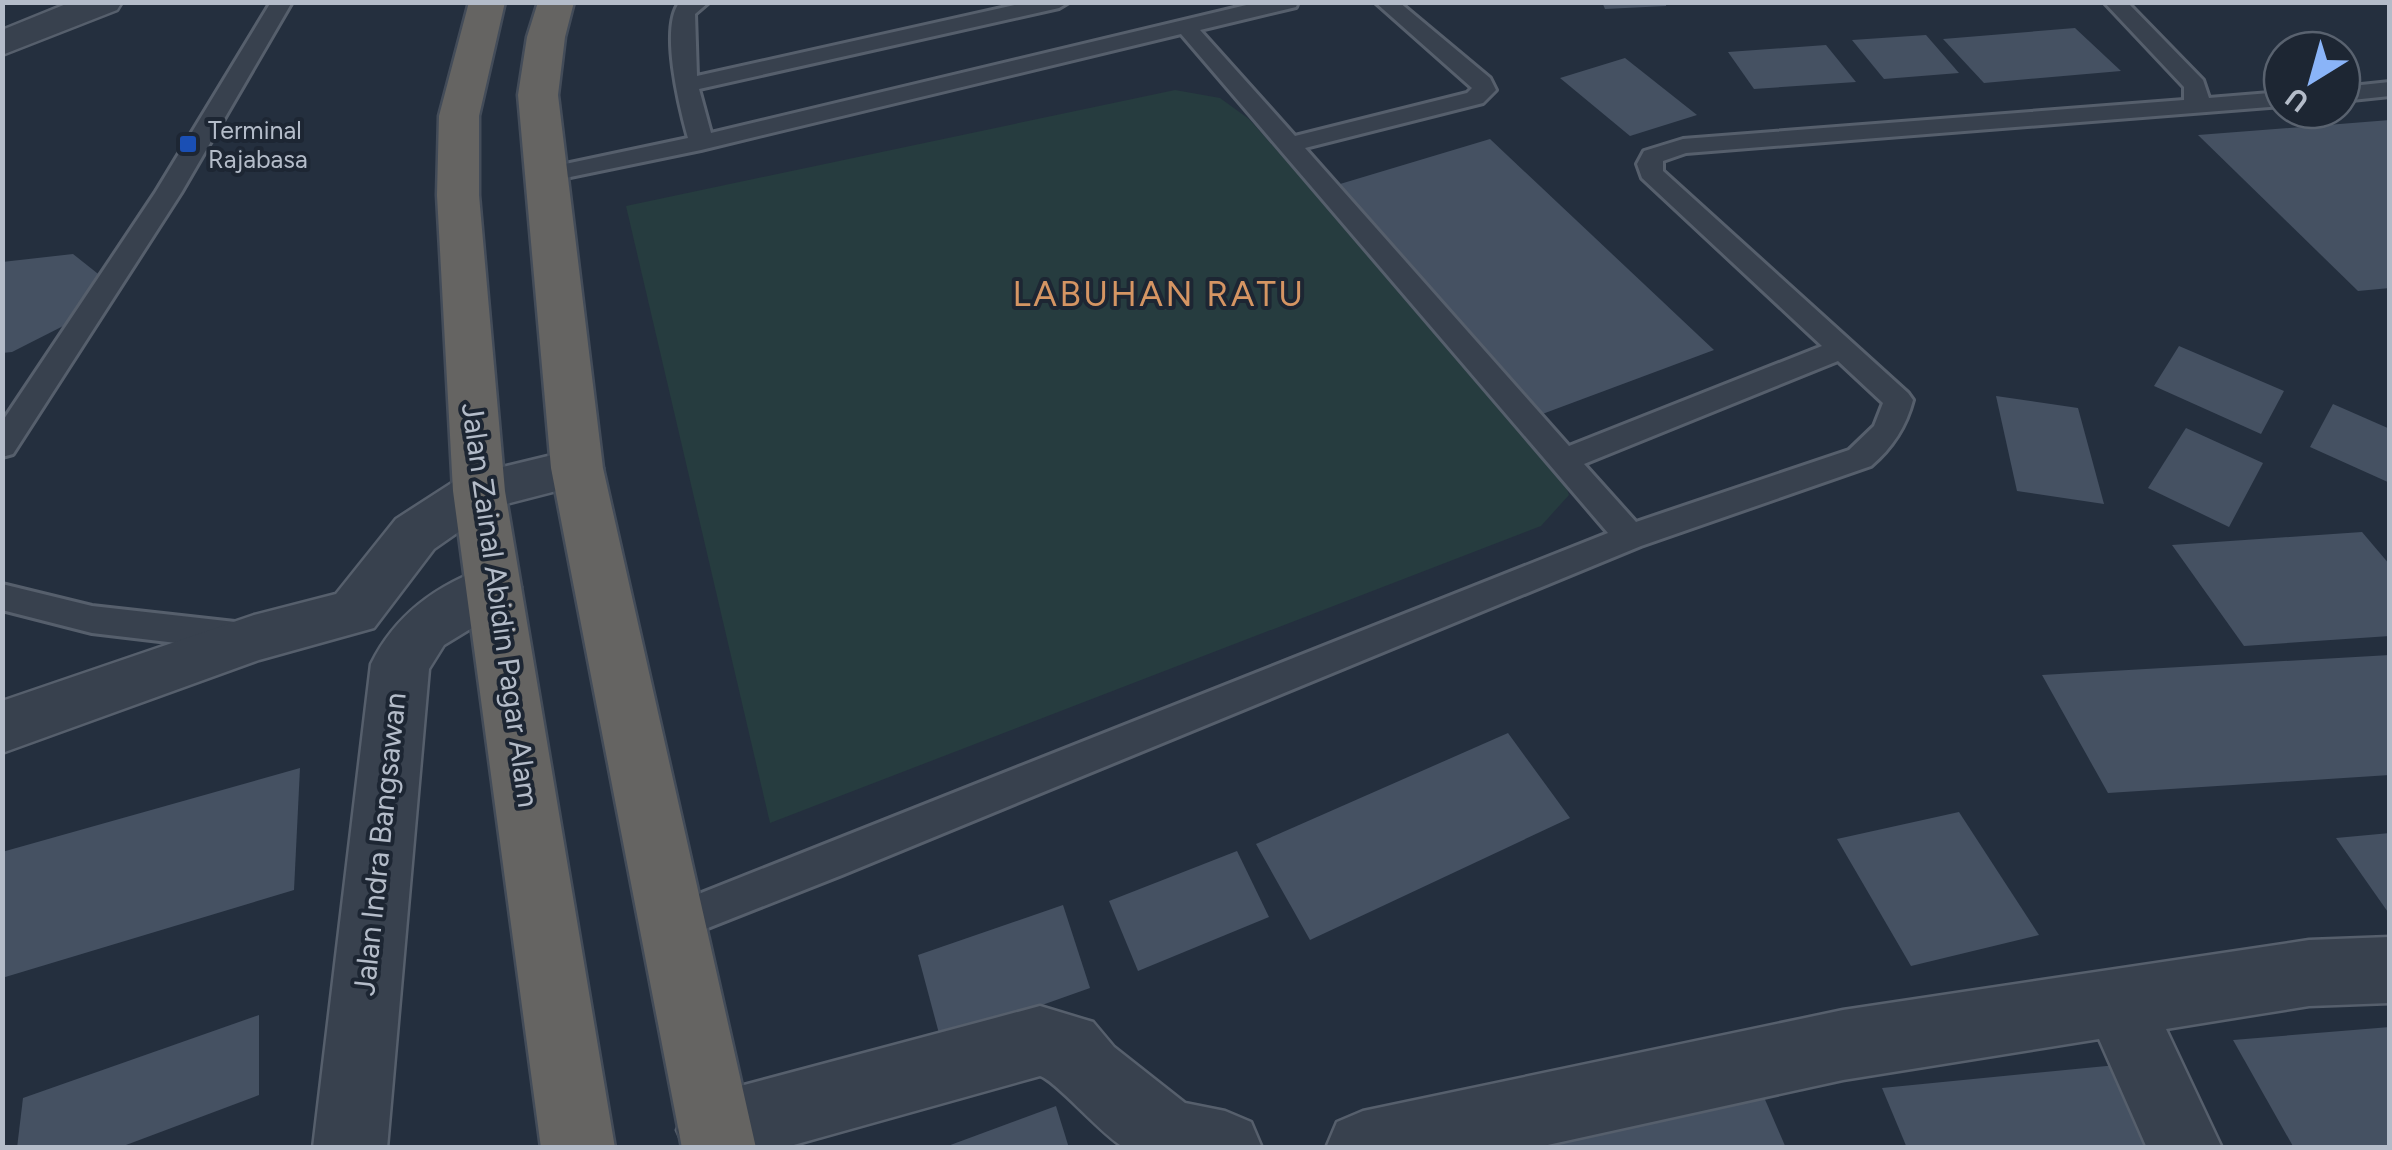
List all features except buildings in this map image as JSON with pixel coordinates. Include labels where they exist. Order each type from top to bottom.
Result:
[{"type":"highway","name":"Jalan Zainal Abidin Pagar Alam","points":[[487,2],[459,116],[458,195],[479,491],[578,1148]]},
{"type":"highway","points":[[556,2],[546,37],[538,95],[577,468],[716,1139]]},
{"type":"street","points":[[2,44],[104,2]]},
{"type":"street","points":[[2,727],[254,638],[354,612],[415,534],[479,491],[577,468]]},
{"type":"street","name":"Jalan Indra Bangsawan","points":[[350,1148],[400,664],[424,629],[493,586]]},
{"type":"street","points":[[1363,1148],[1842,1045],[2309,972],[2390,970]]},
{"type":"street","points":[[2118,1002],[2185,1148]]},
{"type":"street","points":[[716,1139],[1040,1041],[1068,1047],[1090,1072],[1168,1136],[1225,1148]]},
{"type":"lane","points":[[2,446],[168,193],[282,2]]},
{"type":"lane","points":[[700,2],[686,8],[684,14],[686,85],[701,143]]},
{"type":"lane","points":[[686,85],[1060,2]]},
{"type":"lane","points":[[546,174],[701,143],[1288,2]]},
{"type":"lane","points":[[1289,145],[1475,98],[1484,90],[1482,83],[1385,2]]},
{"type":"lane","points":[[2114,2],[2195,85],[2198,100],[2190,107]]},
{"type":"lane","points":[[1187,28],[1630,537]]},
{"type":"lane","points":[[2362,92],[2390,90]]},
{"type":"lane","points":[[670,924],[847,856],[1630,537],[1860,458],[1883,440],[1898,400],[1651,174],[1648,164],[1653,156],[1683,146],[2262,101]]},
{"type":"lane","points":[[1564,460],[1842,349]]},
{"type":"lane","points":[[2,597],[48,613],[100,624],[254,638]]},
{"type":"green space","points":[[1175,90],[1220,98],[1249,119],[1560,468],[1569,495],[1541,526],[770,823],[626,206]]},
{"type":"place","name":"Terminal Rajabasa","points":[[188,144]]},
{"type":"district","name":"LABUHAN RATU","points":[[1159,294]]}]
